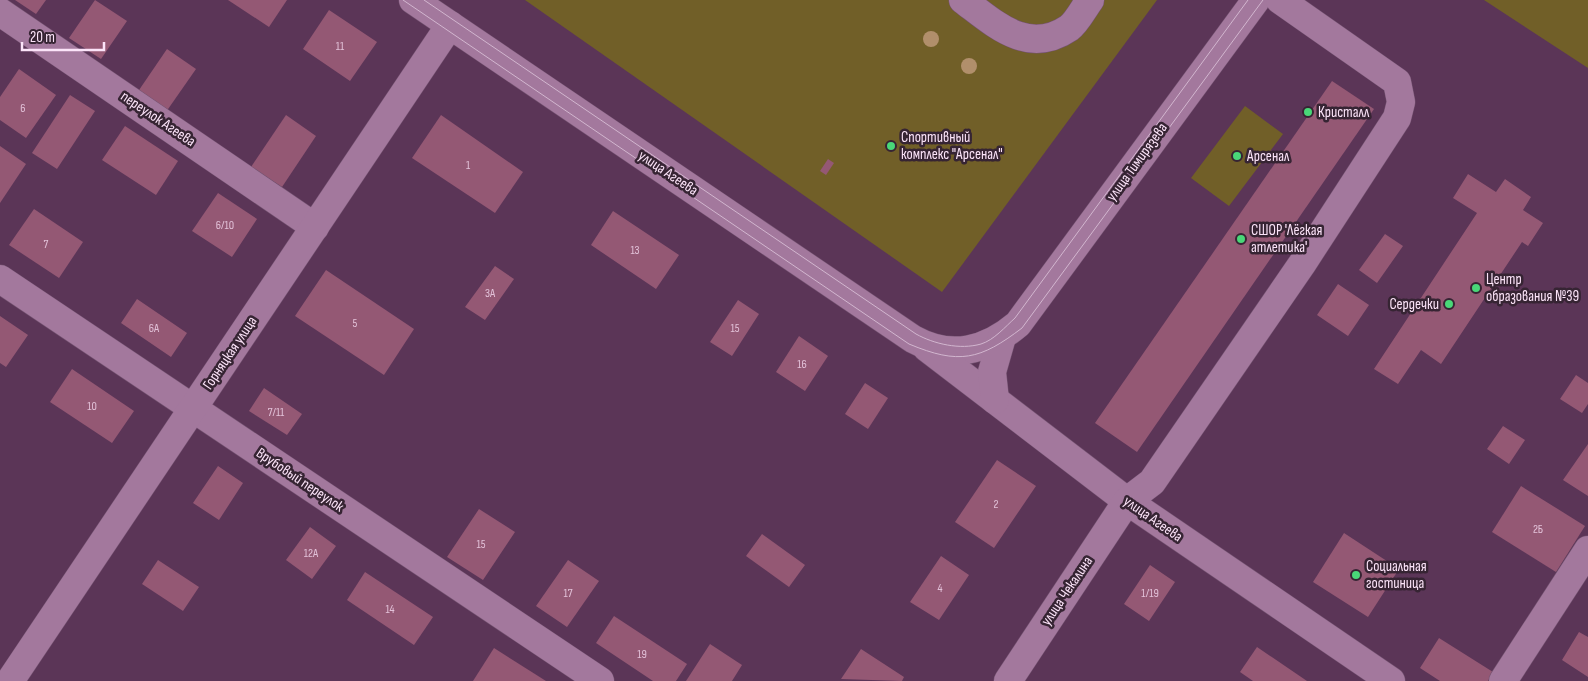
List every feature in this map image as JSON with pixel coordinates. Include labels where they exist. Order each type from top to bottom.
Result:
[{"type":"street","name":"улица Агеева","points":[[413,0],[924,345],[1127,501],[1391,681]]},
{"type":"street","points":[[963,0],[1004,32],[1041,40],[1070,27],[1090,0]]},
{"type":"street","name":"улица Тимирязева","points":[[1010,331],[1256,0]]},
{"type":"street","name":"улица Чекалина","points":[[1008,681],[1127,501],[1152,482],[1302,264],[1400,111],[1400,90],[1397,82],[1280,0]]},
{"type":"street","name":"переулок Агеева","points":[[0,12],[315,227]]},
{"type":"street","name":"Горняцкая улица","points":[[10,681],[450,25]]},
{"type":"street","name":"Врубовый переулок","points":[[0,279],[600,681]]},
{"type":"street","name":"улица Агеева","points":[[924,345],[955,351],[984,347],[1010,331]]},
{"type":"street","points":[[995,400],[992,372],[1010,331]]},
{"type":"street","points":[[1503,681],[1588,550]]},
{"type":"shaded area","name":"Спортивный комплекс \"Арсенал\"","points":[[525,0],[1157,0],[942,292]]},
{"type":"shaded area","points":[[1484,0],[1588,0],[1588,68]]},
{"type":"shaded area","name":"Арсенал","points":[[1245,106],[1283,134],[1229,206],[1191,178]]},
{"type":"building","points":[[15,0],[46,0],[36,14]]},
{"type":"building","points":[[95,0],[127,21],[101,59],[69,38]]},
{"type":"building","points":[[228,0],[287,0],[269,27]]},
{"type":"building","points":[[329,10],[377,42],[350,81],[303,49]]},
{"type":"building","points":[[167,49],[196,69],[166,112],[137,93]]},
{"type":"building","points":[[19,69],[56,95],[26,138],[0,120],[0,97]]},
{"type":"building","points":[[1332,81],[1374,109],[1137,452],[1095,423]]},
{"type":"building","points":[[70,95],[95,111],[57,169],[32,153]]},
{"type":"building","points":[[286,115],[316,136],[282,187],[251,167]]},
{"type":"building","points":[[441,115],[523,172],[495,213],[412,158]]},
{"type":"building","points":[[125,126],[178,161],[156,195],[102,160]]},
{"type":"building","points":[[0,146],[26,164],[0,203]]},
{"type":"building","points":[[828,159],[834,163],[826,175],[820,171]]},
{"type":"building","name":"Сердечки","points":[[1468,174],[1496,192],[1505,179],[1531,197],[1523,210],[1543,223],[1528,246],[1522,242],[1441,364],[1421,350],[1398,384],[1374,369],[1477,213],[1453,198]]},
{"type":"building","points":[[218,193],[257,219],[232,257],[192,231]]},
{"type":"building","points":[[34,209],[83,242],[59,278],[9,245]]},
{"type":"building","points":[[613,211],[679,255],[656,289],[591,245]]},
{"type":"building","points":[[1385,234],[1403,246],[1377,283],[1359,270]]},
{"type":"building","points":[[495,266],[514,279],[485,320],[465,307]]},
{"type":"building","points":[[326,270],[414,329],[384,375],[295,316]]},
{"type":"building","points":[[1338,284],[1369,305],[1348,336],[1317,315]]},
{"type":"building","points":[[137,299],[187,333],[171,357],[121,323]]},
{"type":"building","points":[[738,300],[759,314],[732,356],[710,342]]},
{"type":"building","points":[[0,316],[28,335],[6,367],[0,363]]},
{"type":"building","points":[[799,336],[828,356],[805,391],[776,372]]},
{"type":"building","points":[[72,369],[134,411],[112,443],[50,402]]},
{"type":"building","points":[[1576,375],[1588,383],[1588,404],[1582,413],[1560,399]]},
{"type":"building","points":[[865,383],[888,398],[868,429],[845,414]]},
{"type":"building","points":[[264,388],[302,414],[287,435],[249,411]]},
{"type":"building","points":[[1503,426],[1525,440],[1509,464],[1487,449]]},
{"type":"building","points":[[1588,444],[1588,496],[1563,480]]},
{"type":"building","points":[[997,460],[1036,486],[994,548],[955,522]]},
{"type":"building","points":[[218,466],[243,483],[219,520],[193,503]]},
{"type":"building","points":[[1521,486],[1585,526],[1556,572],[1492,532]]},
{"type":"building","points":[[479,509],[515,532],[483,580],[447,557]]},
{"type":"building","points":[[310,527],[336,546],[312,579],[286,560]]},
{"type":"building","name":"Социальная гостиница","points":[[1344,533],[1399,569],[1368,617],[1313,582]]},
{"type":"building","points":[[762,534],[805,565],[789,587],[746,556]]},
{"type":"building","points":[[941,556],[969,575],[939,620],[910,602]]},
{"type":"building","points":[[158,560],[199,587],[183,611],[142,584]]},
{"type":"building","points":[[568,560],[599,581],[567,627],[536,606]]},
{"type":"building","points":[[1150,565],[1175,582],[1149,621],[1124,604]]},
{"type":"building","points":[[365,572],[433,617],[414,645],[347,600]]},
{"type":"building","points":[[614,616],[687,664],[676,681],[653,681],[596,643]]},
{"type":"building","points":[[1579,632],[1588,637],[1588,677],[1562,660]]},
{"type":"building","points":[[1439,638],[1493,672],[1488,681],[1440,681],[1420,668]]},
{"type":"building","points":[[710,644],[742,665],[732,681],[686,681]]},
{"type":"building","points":[[1257,647],[1307,681],[1253,681],[1240,672]]},
{"type":"building","points":[[494,648],[546,681],[473,681]]},
{"type":"building","points":[[861,649],[904,677],[902,681],[841,679]]},
{"type":"tram line","points":[[403,0],[909,344],[926,351],[956,357],[981,353],[994,347],[1022,328],[1263,0]]},
{"type":"tram line","points":[[424,0],[916,334],[931,341],[956,346],[973,346],[990,340],[1015,318],[1248,0]]},
{"type":"place","name":"Кристалл","points":[[1308,112]]},
{"type":"place","name":"Спортивный комплекс \"Арсенал\"","points":[[891,146]]},
{"type":"place","name":"Арсенал","points":[[1237,156]]},
{"type":"place","name":"СШОР 'Лёгкая атлетика'","points":[[1241,239]]},
{"type":"place","name":"Центр образования №39","points":[[1476,288]]},
{"type":"place","name":"Сердечки","points":[[1449,304]]},
{"type":"place","name":"Социальная гостиница","points":[[1356,575]]}]
